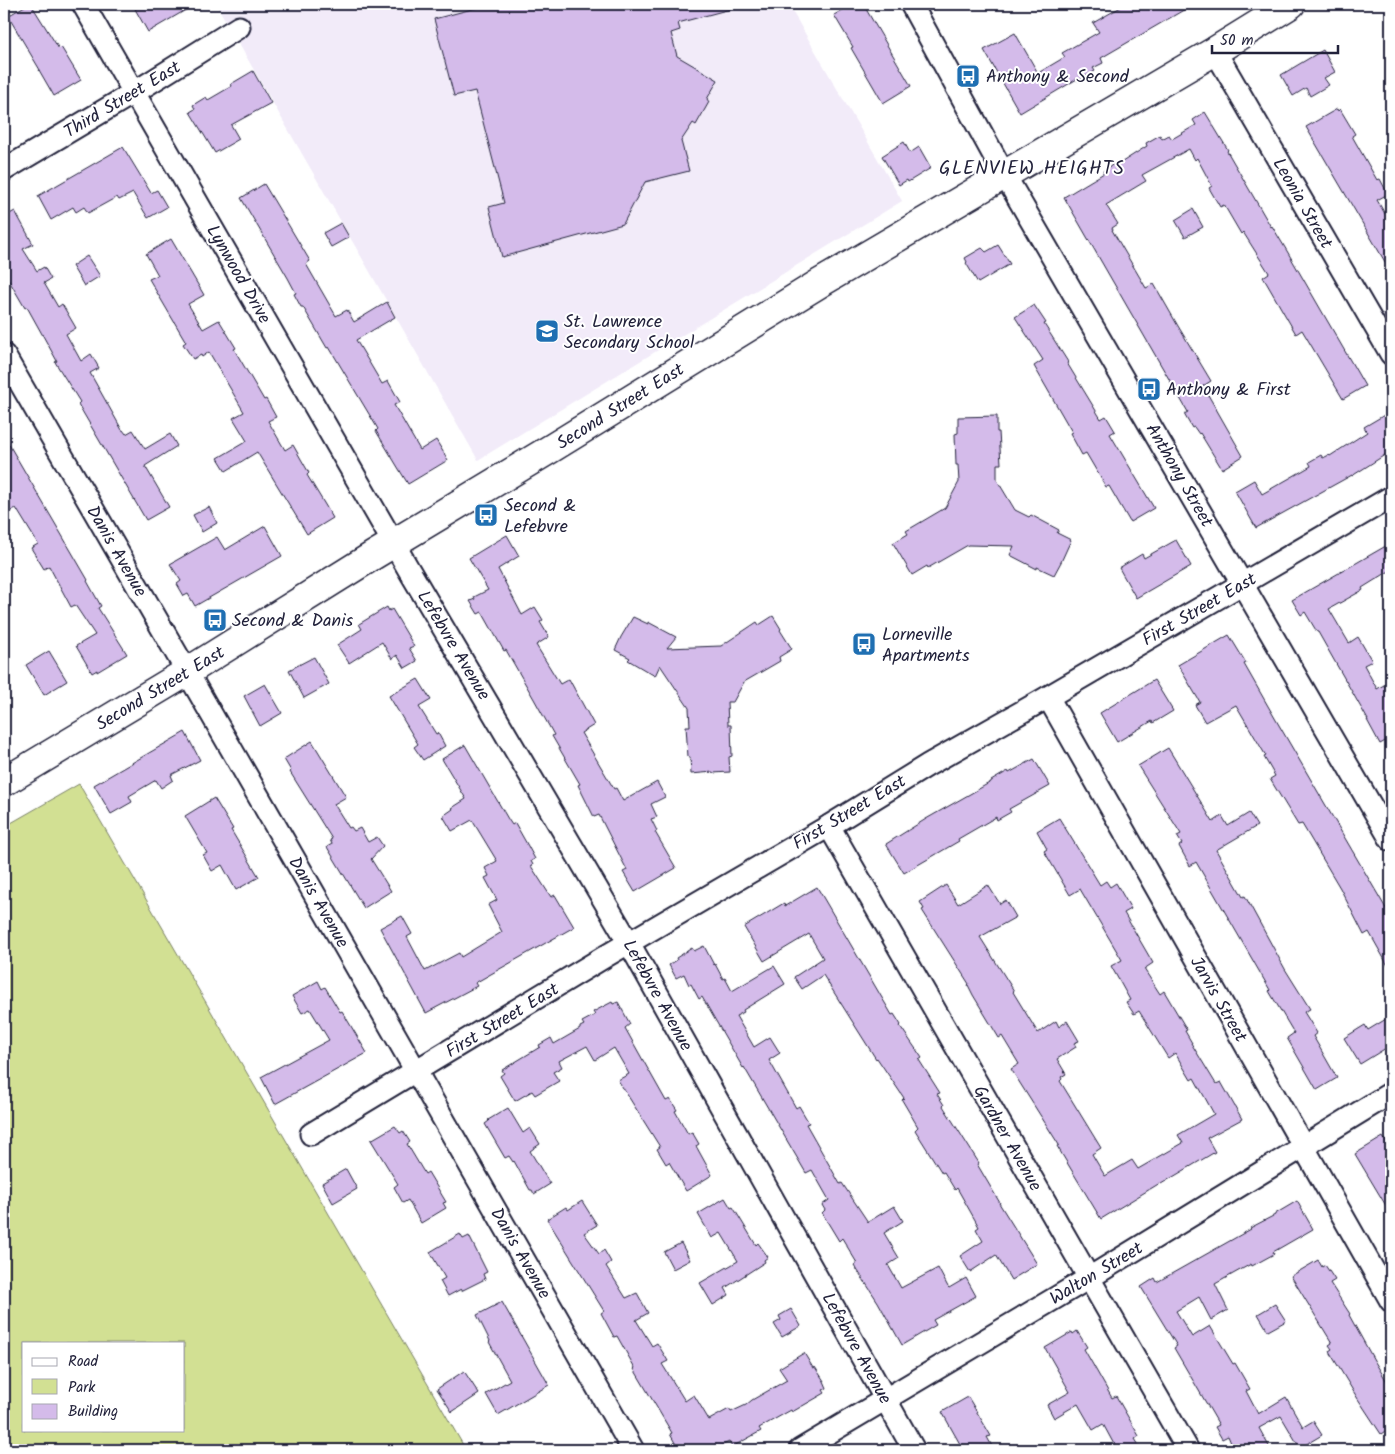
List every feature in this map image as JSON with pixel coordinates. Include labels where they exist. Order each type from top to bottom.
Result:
[{"type":"main road","name":"Second Street East","points":[[5,778],[187,672],[374,555],[820,283],[1215,51],[1291,4]]},
{"type":"street","name":"Lynwood Drive","points":[[83,4],[394,544]]},
{"type":"street","name":"Anthony Street","points":[[911,4],[1004,174],[1391,840]]},
{"type":"street","name":"Third Street East","points":[[4,170],[239,27]]},
{"type":"street","name":"Leonia Street","points":[[1215,51],[1391,354]]},
{"type":"street","name":"Danis Avenue","points":[[4,355],[633,1450]]},
{"type":"street","name":"First Street East","points":[[311,1134],[629,943],[829,826],[928,765],[1391,496]]},
{"type":"street","name":"Lefebvre Avenue","points":[[394,544],[629,943],[914,1450]]},
{"type":"street","name":"Jarvis Street","points":[[1048,697],[1391,1300]]},
{"type":"street","name":"Gardner Avenue","points":[[829,826],[1188,1450]]},
{"type":"street","name":"Walton Street","points":[[800,1450],[1089,1278],[1391,1093]]},
{"type":"shaded area","name":"St. Lawrence Secondary School","points":[[216,4],[788,4],[902,201],[478,460]]},
{"type":"green space","points":[[79,784],[466,1450],[4,1450],[4,827]]},
{"type":"building","points":[[31,4],[59,49],[61,47],[81,80],[54,96],[8,16]]},
{"type":"building","points":[[144,4],[196,4],[148,32],[135,9]]},
{"type":"building","points":[[491,4],[733,4],[734,8],[678,23],[680,30],[671,33],[677,56],[718,80],[707,99],[709,102],[696,125],[693,123],[681,141],[689,171],[645,182],[623,224],[502,257],[489,207],[504,203],[475,91],[454,96],[434,19]]},
{"type":"building","points":[[853,4],[863,4],[911,86],[883,103],[834,15]]},
{"type":"building","points":[[1126,4],[1194,4],[1101,58],[1103,63],[1093,68],[1095,71],[1078,81],[1077,79],[1020,113],[984,50],[1015,33],[1038,73],[1065,57],[1062,53],[1099,32],[1093,23]]},
{"type":"building","points":[[1323,50],[1335,72],[1324,78],[1329,85],[1310,96],[1306,88],[1293,96],[1281,75]]},
{"type":"building","points":[[253,71],[271,103],[231,125],[239,139],[215,153],[190,112],[195,109],[193,105],[206,97],[208,100]]},
{"type":"building","points":[[1337,109],[1338,111],[1340,109],[1355,134],[1352,136],[1377,180],[1380,179],[1388,194],[1377,200],[1391,224],[1391,272],[1306,127]]},
{"type":"building","points":[[1205,112],[1365,386],[1343,399],[1302,330],[1296,334],[1263,277],[1269,273],[1243,232],[1241,234],[1224,205],[1220,207],[1209,188],[1212,186],[1197,158],[1195,160],[1189,149],[1142,175],[1146,181],[1106,205],[1118,224],[1112,230],[1146,288],[1154,284],[1211,381],[1203,386],[1243,456],[1222,469],[1200,433],[1194,427],[1192,428],[1184,414],[1188,412],[1064,197],[1104,173],[1103,171],[1117,162],[1119,164],[1147,146],[1146,143],[1160,135],[1162,139],[1169,135],[1172,139],[1196,125],[1193,120]]},
{"type":"building","points":[[904,142],[910,153],[919,147],[931,168],[908,182],[907,180],[899,185],[882,156]]},
{"type":"building","points":[[123,147],[151,193],[157,190],[167,207],[148,218],[133,193],[119,200],[117,197],[88,213],[84,207],[76,212],[73,207],[51,220],[38,196]]},
{"type":"building","points":[[264,184],[310,261],[306,264],[336,316],[347,310],[354,322],[387,302],[395,317],[356,340],[382,384],[388,381],[400,402],[394,405],[420,450],[436,440],[448,460],[408,484],[329,347],[327,348],[303,307],[301,307],[288,278],[241,198]]},
{"type":"building","points":[[1193,209],[1203,227],[1185,237],[1175,220]]},
{"type":"building","points":[[15,211],[33,244],[23,249],[37,271],[44,267],[51,279],[44,283],[58,307],[62,304],[76,328],[66,334],[81,361],[91,354],[99,368],[90,373],[122,430],[126,434],[133,430],[145,449],[170,434],[177,446],[145,466],[169,507],[146,520],[78,404],[80,402],[55,362],[57,361],[27,307],[25,308],[4,272],[4,217]]},
{"type":"building","points":[[341,223],[349,237],[331,247],[323,233]]},
{"type":"building","points":[[171,239],[204,295],[188,304],[203,329],[219,320],[236,348],[234,349],[276,417],[268,421],[285,450],[293,445],[309,473],[307,475],[333,518],[307,534],[257,452],[226,471],[218,458],[247,441],[233,418],[244,412],[209,352],[202,357],[201,355],[193,359],[183,344],[186,342],[149,279],[158,275],[146,254]]},
{"type":"building","points":[[998,245],[1010,264],[978,283],[965,258],[982,248],[986,252]]},
{"type":"building","points":[[87,256],[100,276],[84,286],[72,266]]},
{"type":"building","points":[[1034,305],[1101,419],[1106,416],[1115,431],[1110,434],[1154,508],[1130,522],[1109,486],[1106,487],[1086,453],[1082,455],[1070,433],[1072,432],[1034,366],[1043,360],[1015,317]]},
{"type":"building","points":[[1386,414],[1391,424],[1391,451],[1352,476],[1256,528],[1235,491],[1254,480],[1262,494],[1311,466],[1309,462],[1321,455],[1323,458],[1330,456],[1367,432],[1364,427]]},
{"type":"building","points":[[997,416],[1001,464],[997,464],[997,480],[1015,510],[1029,517],[1031,515],[1059,530],[1057,533],[1071,540],[1061,562],[1054,575],[1037,567],[1037,569],[1010,555],[1014,546],[968,545],[912,575],[893,543],[908,534],[906,531],[945,508],[959,482],[958,465],[956,465],[955,434],[958,433],[958,417]]},
{"type":"building","points":[[4,436],[88,580],[101,606],[98,608],[127,654],[97,672],[97,670],[92,673],[76,646],[95,635],[75,605],[71,607],[49,566],[44,569],[31,548],[38,544],[16,508],[4,515]]},
{"type":"building","points":[[209,507],[217,523],[202,532],[193,515]]},
{"type":"building","points":[[265,526],[282,556],[195,606],[188,594],[184,596],[177,584],[181,581],[170,564],[217,537],[225,550]]},
{"type":"building","points":[[507,535],[519,556],[498,569],[522,615],[535,607],[543,620],[540,622],[549,637],[536,645],[560,684],[569,679],[594,725],[581,733],[614,789],[616,788],[623,801],[657,782],[665,797],[651,804],[657,817],[651,819],[657,831],[655,832],[676,868],[635,892],[623,872],[627,870],[599,815],[594,817],[578,785],[580,784],[552,736],[554,735],[534,699],[482,612],[478,614],[470,601],[488,590],[469,558]]},
{"type":"building","points":[[1176,540],[1191,566],[1136,598],[1119,568],[1142,554],[1144,558]]},
{"type":"building","points":[[1391,543],[1391,570],[1362,588],[1363,590],[1329,609],[1349,643],[1358,637],[1372,661],[1364,665],[1377,689],[1384,685],[1391,698],[1391,738],[1380,744],[1318,632],[1305,612],[1301,615],[1292,600]]},
{"type":"building","points":[[387,607],[389,611],[392,609],[414,646],[409,648],[417,661],[405,668],[397,655],[392,659],[382,642],[349,663],[337,645],[362,629],[359,624]]},
{"type":"building","points":[[773,616],[792,649],[779,657],[780,661],[744,682],[733,702],[727,702],[728,725],[731,725],[732,756],[729,757],[730,772],[691,774],[686,726],[690,726],[689,708],[660,665],[655,676],[615,650],[621,637],[633,617],[648,624],[648,622],[676,637],[667,648],[721,646],[757,622],[759,625]]},
{"type":"building","points":[[1229,635],[1276,720],[1391,917],[1391,971],[1369,932],[1364,935],[1340,888],[1302,824],[1298,825],[1270,779],[1275,776],[1264,757],[1266,756],[1236,705],[1205,722],[1195,705],[1200,702],[1178,665]]},
{"type":"building","points":[[49,651],[67,681],[44,695],[26,665]]},
{"type":"building","points":[[314,657],[329,684],[304,698],[289,670]]},
{"type":"building","points":[[418,679],[431,700],[419,707],[445,746],[423,760],[414,747],[418,744],[389,696]]},
{"type":"building","points":[[1154,680],[1173,711],[1117,742],[1100,713]]},
{"type":"building","points":[[265,684],[282,713],[260,726],[244,696]]},
{"type":"building","points":[[185,732],[200,760],[171,775],[173,780],[161,788],[156,780],[129,796],[132,802],[111,814],[94,785]]},
{"type":"building","points":[[312,741],[346,797],[334,804],[349,828],[351,827],[354,831],[360,828],[368,842],[377,837],[383,846],[371,859],[391,891],[364,908],[327,847],[332,844],[330,840],[332,839],[290,772],[284,759]]},
{"type":"building","points":[[465,745],[508,819],[512,825],[515,823],[528,846],[535,859],[531,861],[533,865],[531,866],[551,897],[555,895],[574,927],[475,983],[477,986],[426,1013],[380,928],[402,916],[412,934],[407,937],[425,971],[459,953],[461,957],[502,932],[488,905],[497,900],[485,878],[489,876],[485,868],[497,861],[472,820],[452,831],[443,816],[466,799],[442,759]]},
{"type":"building","points":[[1168,748],[1213,822],[1222,816],[1228,826],[1249,813],[1257,826],[1216,850],[1243,897],[1245,896],[1285,969],[1310,1009],[1304,1012],[1317,1033],[1313,1036],[1337,1078],[1317,1090],[1287,1038],[1294,1033],[1196,862],[1190,866],[1179,846],[1182,844],[1177,836],[1181,834],[1138,766]]},
{"type":"building","points":[[1034,759],[1050,786],[1009,809],[1011,812],[997,820],[996,817],[904,873],[886,844],[1008,771],[1009,773]]},
{"type":"building","points":[[214,798],[259,877],[236,890],[222,865],[212,871],[203,855],[207,853],[185,816]]},
{"type":"building","points":[[1059,818],[1100,885],[1106,881],[1110,887],[1116,883],[1131,909],[1124,913],[1153,963],[1144,969],[1160,994],[1164,991],[1187,1030],[1185,1031],[1191,1043],[1216,1084],[1221,1082],[1242,1119],[1207,1138],[1215,1152],[1101,1219],[1057,1146],[1059,1145],[1011,1069],[1019,1064],[1002,1036],[999,1038],[973,995],[969,984],[922,910],[924,909],[920,902],[946,885],[958,904],[988,885],[1000,904],[1006,900],[1016,917],[980,937],[1038,1033],[1056,1021],[1059,1027],[1067,1021],[1079,1041],[1074,1043],[1076,1047],[1057,1059],[1066,1074],[1061,1077],[1060,1081],[1101,1148],[1092,1154],[1105,1176],[1132,1160],[1138,1169],[1183,1143],[1178,1135],[1214,1114],[1194,1078],[1191,1080],[1175,1053],[1168,1058],[1139,1011],[1134,1014],[1126,1002],[1130,1000],[1111,966],[1122,960],[1080,889],[1070,895],[1044,851],[1047,849],[1037,831]]},
{"type":"building","points":[[817,887],[892,1015],[894,1014],[922,1058],[919,1060],[940,1093],[937,1094],[943,1106],[979,1163],[977,1164],[999,1203],[1037,1264],[1011,1280],[996,1255],[970,1272],[960,1256],[983,1241],[976,1229],[979,1227],[957,1188],[955,1190],[944,1172],[942,1173],[915,1130],[918,1127],[902,1100],[904,1098],[876,1059],[823,975],[802,989],[794,977],[823,958],[809,934],[764,961],[744,927],[784,903],[785,906]]},
{"type":"building","points":[[704,946],[714,965],[723,979],[725,978],[732,991],[774,966],[785,984],[736,1016],[754,1047],[770,1037],[780,1053],[769,1060],[796,1108],[799,1106],[809,1123],[806,1124],[840,1184],[842,1183],[868,1222],[894,1206],[903,1221],[884,1233],[899,1258],[888,1265],[901,1288],[938,1268],[949,1288],[966,1278],[976,1296],[933,1320],[936,1325],[902,1345],[878,1302],[854,1265],[857,1263],[842,1238],[839,1241],[822,1213],[825,1210],[822,1205],[829,1200],[812,1170],[806,1173],[702,997],[699,999],[684,974],[676,978],[669,965],[692,948],[694,951]]},
{"type":"building","points":[[318,981],[322,989],[325,987],[340,1012],[342,1011],[367,1053],[275,1104],[261,1077],[329,1040],[310,1009],[302,1013],[292,996]]},
{"type":"building","points":[[612,1002],[613,1004],[618,1002],[630,1024],[625,1028],[666,1101],[670,1099],[688,1134],[692,1132],[699,1144],[696,1146],[712,1175],[686,1191],[669,1162],[666,1164],[657,1149],[660,1147],[618,1080],[629,1074],[614,1048],[595,1060],[587,1046],[559,1061],[562,1067],[553,1072],[559,1081],[535,1095],[532,1091],[515,1101],[500,1076],[504,1073],[502,1070],[540,1047],[539,1045],[551,1038],[554,1044],[580,1029],[584,1025],[582,1022],[595,1015],[593,1012]]},
{"type":"building","points":[[1391,1016],[1391,1045],[1360,1064],[1344,1038],[1365,1025],[1368,1030]]},
{"type":"building","points":[[508,1108],[523,1133],[530,1128],[540,1144],[530,1151],[550,1184],[534,1194],[514,1161],[509,1156],[505,1158],[485,1124],[488,1120]]},
{"type":"building","points":[[395,1126],[400,1133],[403,1131],[410,1142],[407,1144],[425,1174],[428,1172],[446,1202],[443,1203],[446,1208],[421,1223],[408,1200],[403,1203],[394,1187],[398,1184],[371,1140]]},
{"type":"building","points":[[1383,1137],[1391,1150],[1391,1214],[1355,1154]]},
{"type":"building","points":[[346,1169],[357,1189],[333,1203],[322,1183]]},
{"type":"building","points":[[725,1198],[731,1208],[733,1207],[756,1245],[758,1243],[768,1257],[764,1260],[765,1262],[725,1288],[729,1295],[713,1305],[700,1283],[738,1261],[721,1233],[712,1238],[698,1214]]},
{"type":"building","points":[[582,1201],[597,1225],[584,1233],[599,1254],[604,1250],[611,1262],[606,1266],[626,1298],[637,1293],[648,1313],[636,1320],[652,1346],[657,1343],[668,1361],[662,1364],[685,1401],[694,1395],[709,1420],[729,1409],[731,1412],[746,1405],[787,1380],[779,1368],[804,1353],[824,1381],[827,1388],[823,1390],[825,1393],[759,1428],[761,1431],[732,1447],[729,1442],[713,1450],[679,1450],[670,1434],[672,1433],[617,1336],[614,1337],[601,1313],[604,1311],[547,1219],[566,1207],[568,1210]]},
{"type":"building","points":[[1297,1201],[1313,1229],[1273,1252],[1274,1254],[1252,1266],[1251,1264],[1215,1284],[1228,1310],[1211,1320],[1199,1297],[1176,1311],[1192,1337],[1210,1326],[1250,1389],[1246,1391],[1258,1414],[1286,1397],[1303,1427],[1313,1421],[1322,1435],[1300,1448],[1281,1416],[1259,1428],[1271,1450],[1234,1450],[1228,1436],[1222,1439],[1215,1427],[1219,1425],[1174,1348],[1177,1346],[1141,1287],[1155,1278],[1157,1282]]},
{"type":"building","points":[[460,1234],[463,1239],[469,1236],[487,1272],[483,1274],[485,1279],[448,1296],[440,1281],[445,1278],[430,1252]]},
{"type":"building","points":[[681,1243],[690,1260],[673,1269],[664,1252]]},
{"type":"building","points":[[1318,1260],[1322,1267],[1325,1265],[1335,1280],[1330,1283],[1350,1314],[1391,1388],[1391,1427],[1381,1434],[1329,1351],[1332,1349],[1329,1345],[1332,1343],[1291,1276]]},
{"type":"building","points":[[502,1302],[549,1385],[498,1415],[486,1394],[510,1380],[489,1342],[477,1315]]},
{"type":"building","points":[[1275,1304],[1286,1321],[1268,1331],[1258,1314]]},
{"type":"building","points":[[791,1309],[801,1326],[782,1337],[774,1324],[781,1320],[779,1316]]},
{"type":"building","points":[[1077,1331],[1087,1347],[1084,1349],[1112,1398],[1116,1396],[1139,1436],[1135,1439],[1142,1450],[1117,1450],[1103,1424],[1093,1430],[1078,1404],[1054,1418],[1047,1405],[1070,1392],[1045,1348]]},
{"type":"building","points":[[464,1371],[479,1394],[452,1412],[437,1389]]},
{"type":"building","points":[[968,1397],[991,1436],[987,1437],[994,1450],[962,1450],[942,1412]]},
{"type":"place","name":"Anthony & Second","points":[[968,76]]},
{"type":"place","name":"St. Lawrence Secondary School","points":[[547,331]]},
{"type":"place","name":"Anthony & First","points":[[1149,389]]},
{"type":"place","name":"Second & Lefebvre","points":[[486,515]]},
{"type":"place","name":"Second & Danis","points":[[215,620]]},
{"type":"place","name":"Lorneville Apartments","points":[[864,644]]},
{"type":"district","name":"GLENVIEW HEIGHTS","points":[[1032,167]]}]
